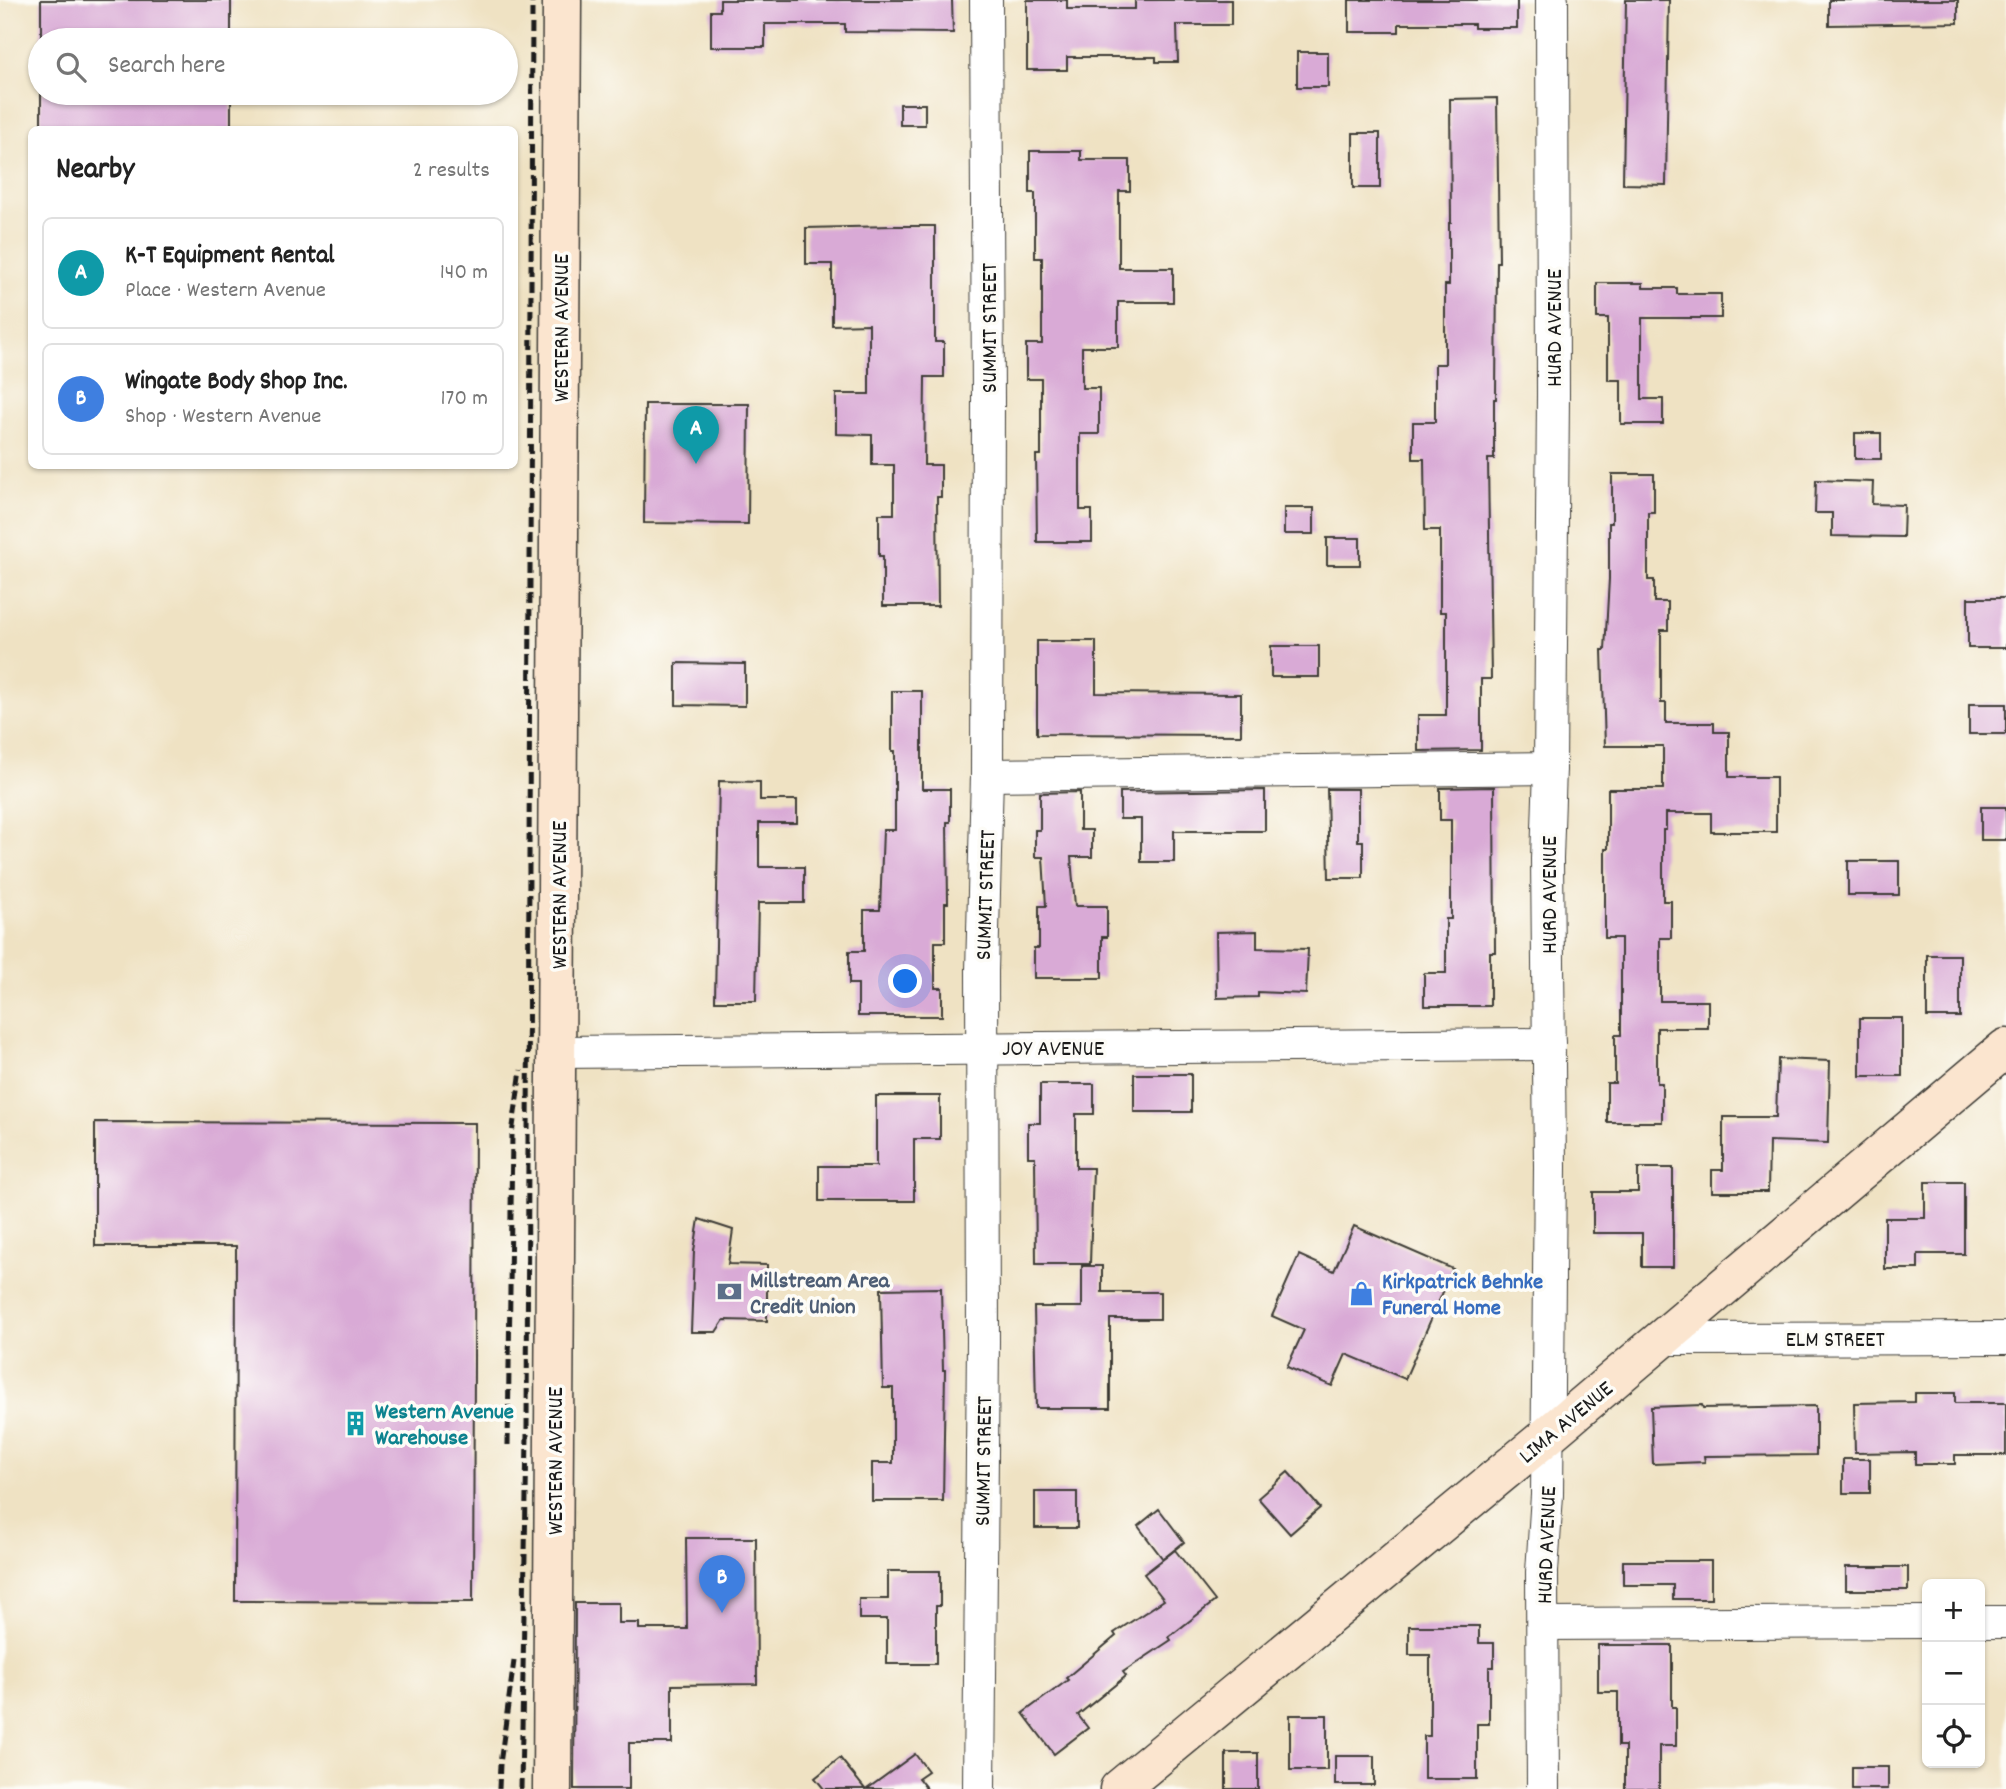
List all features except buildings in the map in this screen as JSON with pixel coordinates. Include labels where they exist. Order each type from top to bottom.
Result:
[{"type":"main road","name":"WESTERN AVENUE","points":[[552,1789],[562,0]]},
{"type":"main road","name":"LIMA AVENUE","points":[[1119,1789],[1547,1436],[2006,1048]]},
{"type":"street","name":"SUMMIT STREET","points":[[979,1789],[983,1341],[982,1047],[987,775],[986,0]]},
{"type":"street","name":"HURD AVENUE","points":[[1543,1789],[1550,1167],[1547,859],[1553,409],[1552,0]]},
{"type":"street","points":[[987,775],[1550,768]]},
{"type":"street","name":"JOY AVENUE","points":[[557,1052],[1549,1044]]},
{"type":"street","name":"ELM STREET","points":[[1663,1339],[2006,1338]]},
{"type":"street","points":[[1543,1624],[1922,1622]]},
{"type":"street","points":[[1985,1622],[2006,1622]]},
{"type":"railway","points":[[521,1789],[527,1436],[532,0]]},
{"type":"railway","points":[[508,1445],[512,1134],[521,1070]]},
{"type":"railway","points":[[499,1789],[514,1661]]},
{"type":"place","name":"K-T Equipment Rental","points":[[696,464]]},
{"type":"place","name":"Millstream Area Credit Union","points":[[730,1292]]},
{"type":"place","name":"Kirkpatrick Behnke Funeral Home","points":[[1362,1293]]},
{"type":"place","name":"Western Avenue Warehouse","points":[[355,1423]]},
{"type":"place","name":"Wingate Body Shop Inc.","points":[[722,1613]]}]
